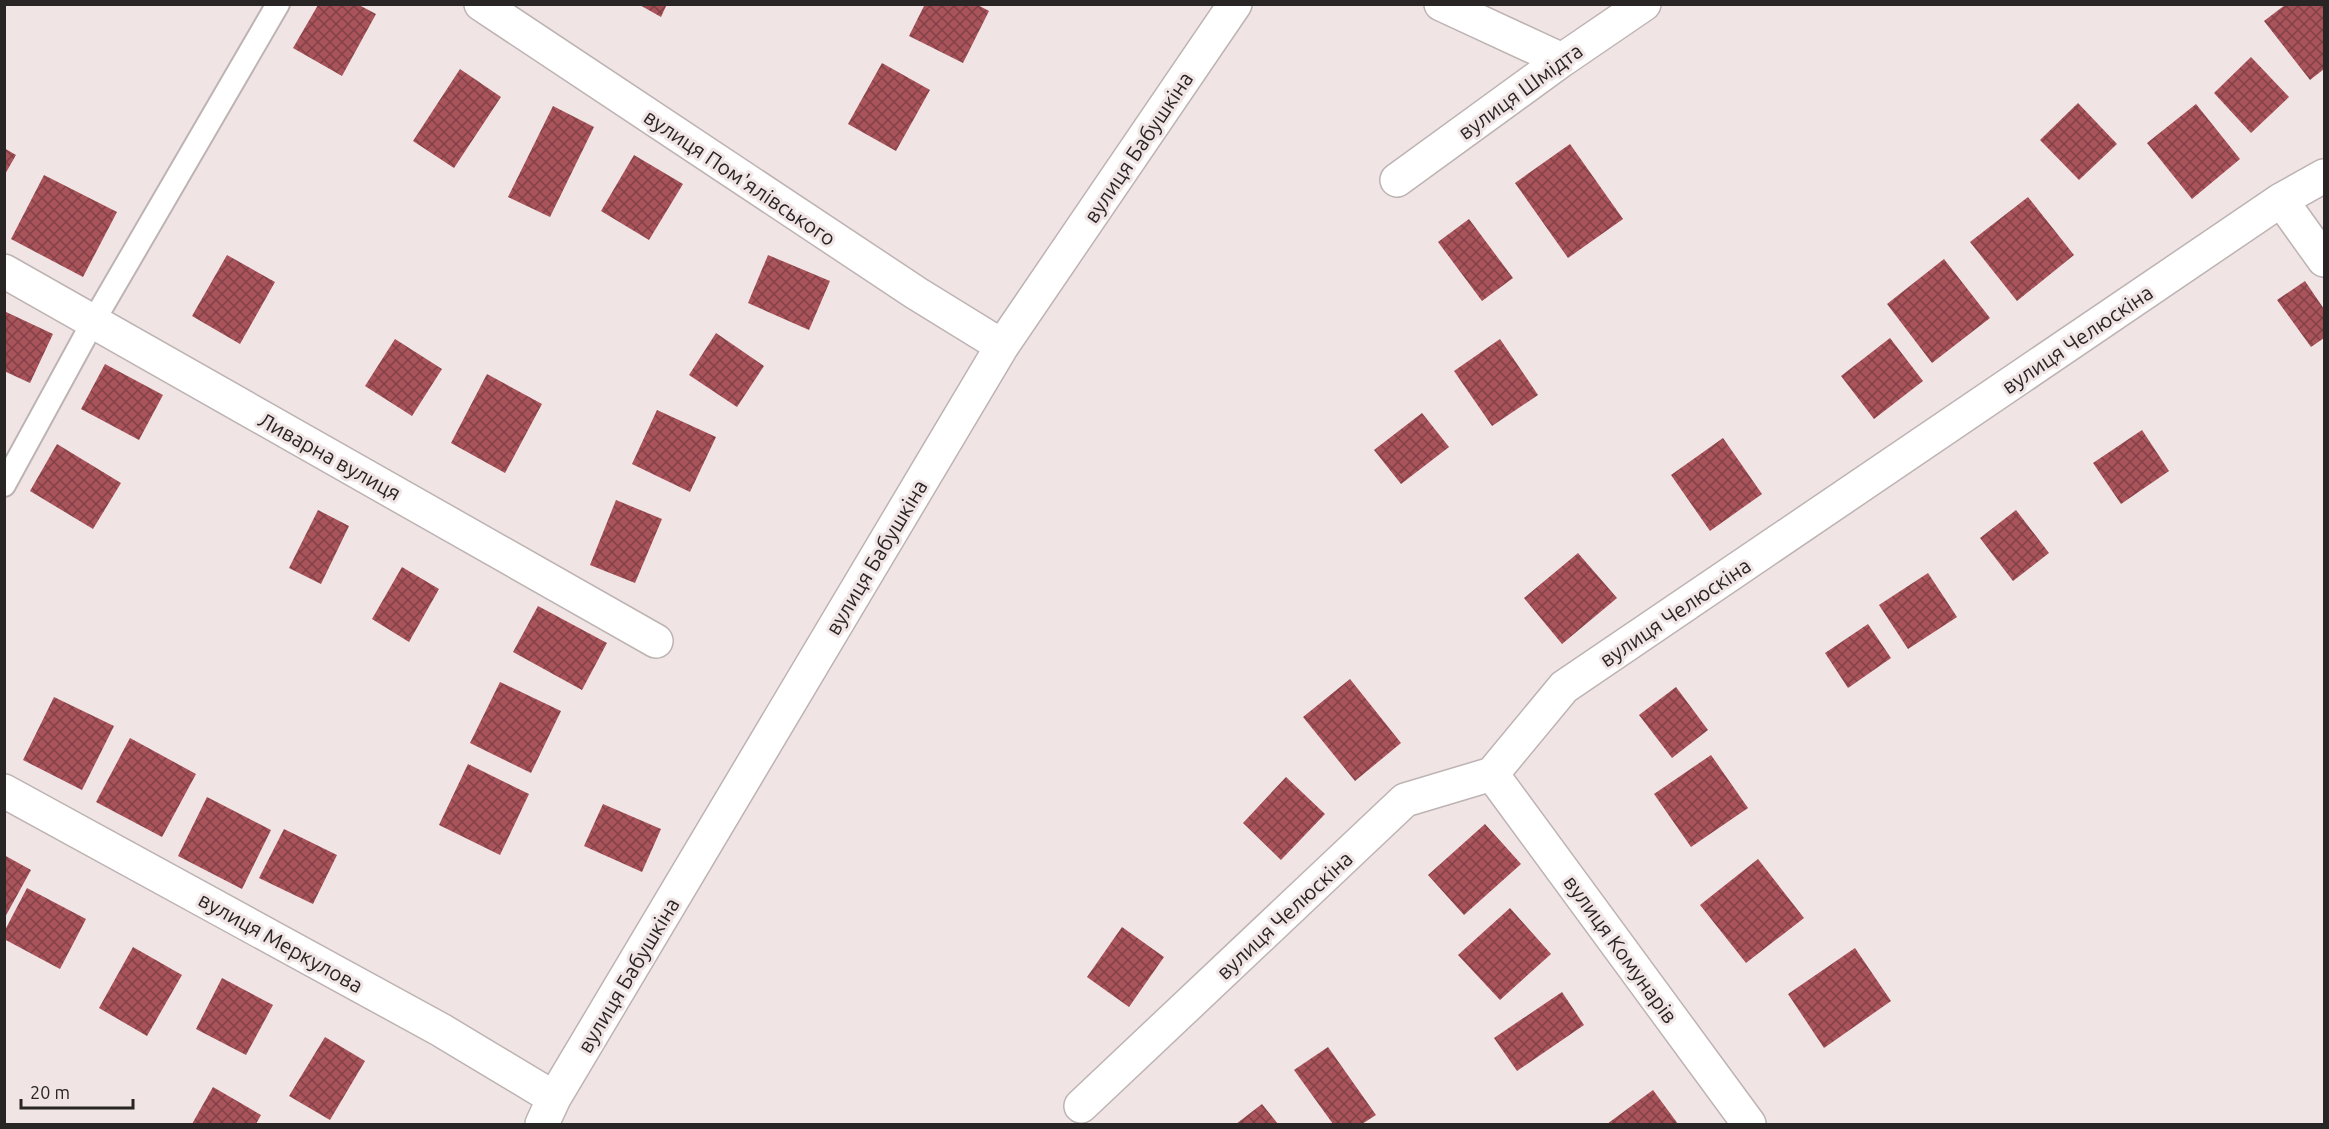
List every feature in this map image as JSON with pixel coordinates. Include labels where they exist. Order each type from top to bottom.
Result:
[{"type":"street","name":"вулиця Пом'ялівського","points":[[480,4],[916,293],[1002,346]]},
{"type":"street","name":"вулиця Бабушкіна","points":[[548,1111],[1002,346],[1235,4]]},
{"type":"street","points":[[1441,4],[1562,60]]},
{"type":"street","name":"вулиця Шмідта","points":[[1396,180],[1644,4]]},
{"type":"street","name":"вулиця Челюскіна","points":[[1082,1106],[1405,800],[1492,774],[1564,687],[2281,200],[2325,176]]},
{"type":"street","points":[[2281,200],[2325,260]]},
{"type":"street","name":"Ливарна вулиця","points":[[4,271],[656,641]]},
{"type":"street","name":"вулиця Комунарів","points":[[1492,774],[1749,1125]]},
{"type":"street","name":"вулиця Меркулова","points":[[4,791],[441,1030],[548,1111]]},
{"type":"lane","points":[[4,485],[93,322],[278,4]]},
{"type":"building","points":[[638,4],[667,4],[661,17]]},
{"type":"building","points":[[925,4],[976,4],[989,11],[963,63],[909,36]]},
{"type":"building","points":[[318,5],[359,5],[376,14],[342,76],[293,48]]},
{"type":"building","points":[[2285,5],[2324,5],[2324,69],[2310,80],[2264,21]]},
{"type":"building","points":[[2251,57],[2289,97],[2251,133],[2214,93]]},
{"type":"building","points":[[882,63],[930,90],[896,151],[848,124]]},
{"type":"building","points":[[460,69],[501,97],[454,168],[413,141]]},
{"type":"building","points":[[2078,103],[2117,144],[2079,180],[2040,140]]},
{"type":"building","points":[[2196,104],[2240,159],[2192,199],[2147,143]]},
{"type":"building","points":[[553,106],[594,127],[550,217],[508,197]]},
{"type":"building","points":[[1570,144],[1623,219],[1568,258],[1515,183]]},
{"type":"building","points":[[4,148],[16,155],[4,176]]},
{"type":"building","points":[[634,155],[683,184],[649,240],[601,211]]},
{"type":"building","points":[[44,175],[117,212],[83,277],[11,239]]},
{"type":"building","points":[[2028,197],[2074,255],[2017,301],[1970,242]]},
{"type":"building","points":[[1469,219],[1513,278],[1482,301],[1438,242]]},
{"type":"building","points":[[227,255],[275,282],[240,344],[192,316]]},
{"type":"building","points":[[768,255],[830,281],[809,330],[748,303]]},
{"type":"building","points":[[1944,259],[1990,318],[1932,363],[1887,304]]},
{"type":"building","points":[[2305,281],[2324,309],[2324,338],[2311,347],[2277,300]]},
{"type":"building","points":[[4,311],[53,334],[30,383],[4,371]]},
{"type":"building","points":[[716,333],[764,366],[737,407],[689,375]]},
{"type":"building","points":[[1890,338],[1923,381],[1874,419],[1841,376]]},
{"type":"building","points":[[395,339],[442,369],[412,416],[365,386]]},
{"type":"building","points":[[1500,339],[1538,395],[1492,426],[1454,371]]},
{"type":"building","points":[[105,364],[163,395],[139,440],[81,409]]},
{"type":"building","points":[[487,374],[542,404],[505,473],[451,443]]},
{"type":"building","points":[[657,410],[716,437],[690,492],[632,464]]},
{"type":"building","points":[[1422,413],[1449,447],[1401,484],[1374,450]]},
{"type":"building","points":[[2142,430],[2169,471],[2121,504],[2093,463]]},
{"type":"building","points":[[1723,438],[1762,494],[1710,531],[1671,475]]},
{"type":"building","points":[[57,444],[121,483],[93,529],[30,491]]},
{"type":"building","points":[[616,500],[662,519],[635,583],[590,565]]},
{"type":"building","points":[[318,510],[349,526],[321,584],[289,568]]},
{"type":"building","points":[[2016,510],[2049,553],[2013,581],[1980,538]]},
{"type":"building","points":[[1578,553],[1617,598],[1562,644],[1524,598]]},
{"type":"building","points":[[402,567],[439,589],[409,642],[372,619]]},
{"type":"building","points":[[1928,573],[1957,617],[1908,649],[1879,605]]},
{"type":"building","points":[[538,606],[607,643],[582,690],[513,652]]},
{"type":"building","points":[[1868,624],[1891,658],[1848,688],[1825,653]]},
{"type":"building","points":[[1350,679],[1401,743],[1355,781],[1303,717]]},
{"type":"building","points":[[500,682],[561,711],[531,773],[470,743]]},
{"type":"building","points":[[1676,687],[1708,730],[1672,758],[1639,715]]},
{"type":"building","points":[[54,697],[114,726],[82,790],[23,760]]},
{"type":"building","points":[[130,738],[196,774],[162,837],[96,802]]},
{"type":"building","points":[[1711,755],[1748,808],[1691,847],[1654,794]]},
{"type":"building","points":[[468,764],[529,794],[500,855],[439,825]]},
{"type":"building","points":[[1286,777],[1325,814],[1281,860],[1243,823]]},
{"type":"building","points":[[207,797],[271,830],[242,889],[178,856]]},
{"type":"building","points":[[603,804],[661,829],[642,872],[584,846]]},
{"type":"building","points":[[1485,824],[1521,864],[1464,915],[1428,875]]},
{"type":"building","points":[[284,829],[337,855],[313,904],[259,878]]},
{"type":"building","points":[[4,855],[31,870],[4,919]]},
{"type":"building","points":[[1758,859],[1804,918],[1746,963],[1700,905]]},
{"type":"building","points":[[27,888],[86,919],[60,969],[4,939],[4,932]]},
{"type":"building","points":[[1510,908],[1551,954],[1500,1000],[1458,955]]},
{"type":"building","points":[[1122,927],[1164,957],[1129,1007],[1087,977]]},
{"type":"building","points":[[133,947],[182,975],[147,1036],[99,1008]]},
{"type":"building","points":[[1855,948],[1891,1001],[1824,1048],[1788,994]]},
{"type":"building","points":[[222,978],[273,1005],[246,1055],[196,1029]]},
{"type":"building","points":[[1562,992],[1584,1025],[1517,1071],[1494,1038]]},
{"type":"building","points":[[325,1037],[365,1061],[330,1120],[289,1096]]},
{"type":"building","points":[[1328,1047],[1376,1115],[1362,1124],[1333,1124],[1294,1070]]},
{"type":"building","points":[[213,1087],[261,1115],[256,1124],[192,1124]]},
{"type":"building","points":[[1653,1090],[1678,1124],[1607,1124]]},
{"type":"building","points":[[1262,1104],[1278,1124],[1236,1124]]}]
